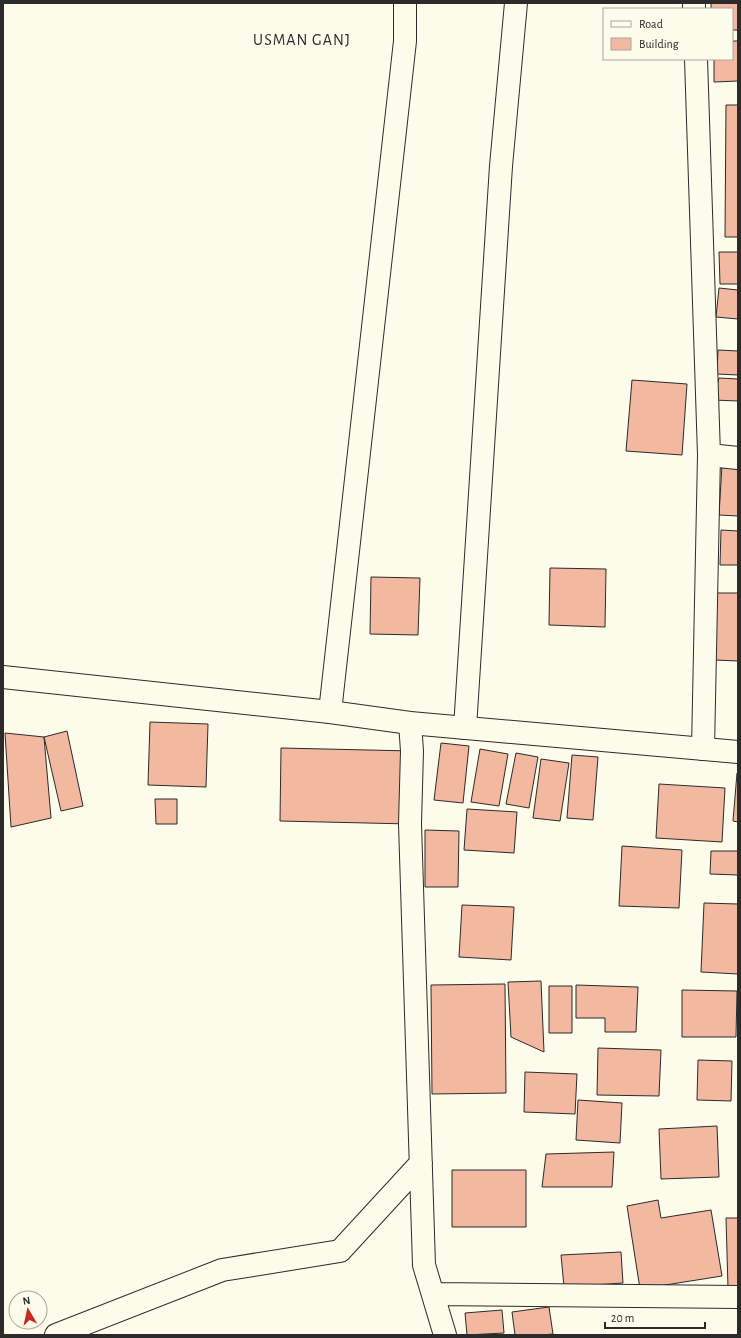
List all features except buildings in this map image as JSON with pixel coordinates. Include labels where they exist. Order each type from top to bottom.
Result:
[{"type":"street","points":[[330,712],[405,41],[405,3]]},
{"type":"street","points":[[465,728],[501,166],[516,3]]},
{"type":"street","points":[[696,60],[709,455],[703,749]]},
{"type":"street","points":[[709,455],[738,458]]},
{"type":"street","points":[[3,676],[330,712],[410,723],[738,752]]},
{"type":"street","points":[[410,723],[412,751],[410,824],[424,1265],[445,1335]]},
{"type":"street","points":[[56,1335],[89,1328],[222,1270],[340,1251],[421,1163]]},
{"type":"street","points":[[433,1294],[738,1298]]},
{"type":"district","name":"USMAN GANJ","points":[[302,40]]}]
